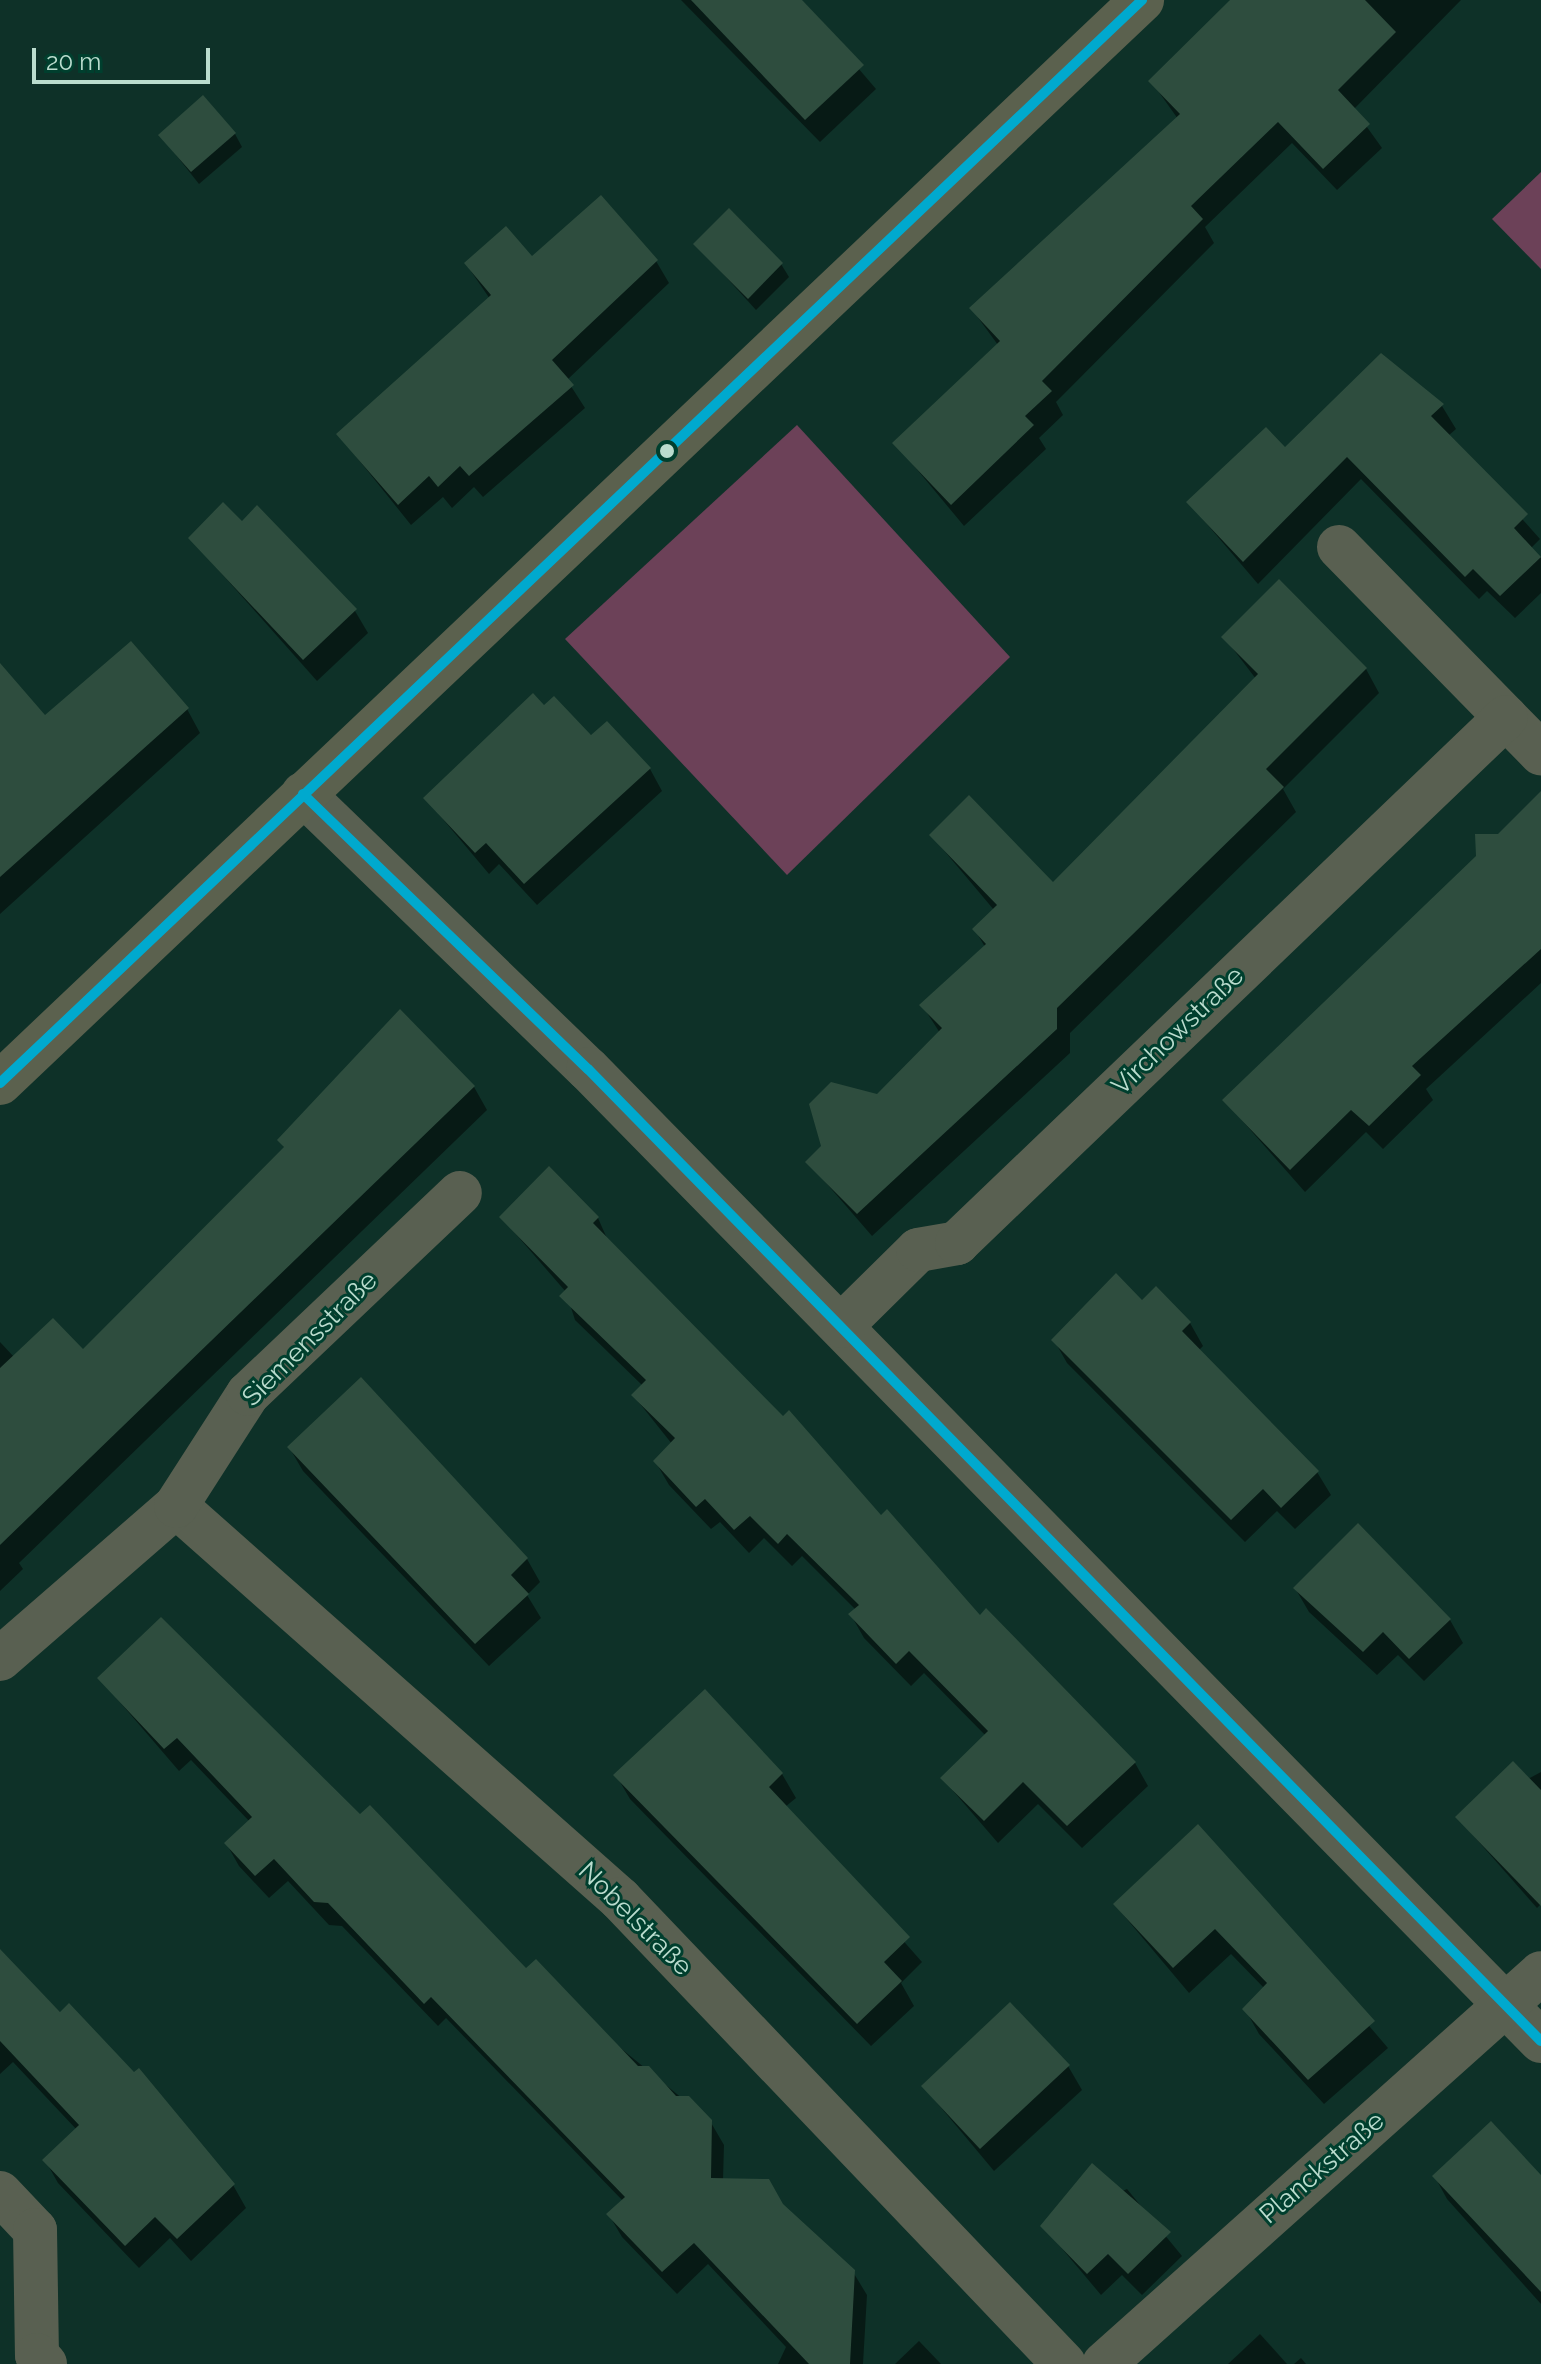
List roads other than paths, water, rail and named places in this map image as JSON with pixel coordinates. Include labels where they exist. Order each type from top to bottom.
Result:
[{"type":"main road","points":[[0,1083],[1142,0]]},
{"type":"street","points":[[1339,547],[1541,753]]},
{"type":"street","name":"Virchowstraße","points":[[841,1326],[918,1250],[957,1243],[1506,717]]},
{"type":"street","points":[[303,794],[841,1326],[1541,2041]]},
{"type":"street","name":"Siemensstraße","points":[[0,1659],[176,1506],[248,1394],[460,1193]]},
{"type":"street","name":"Nobelstraße","points":[[176,1506],[620,1899],[1064,2364]]},
{"type":"street","name":"Planckstraße","points":[[1104,2364],[1508,2007],[1541,1973]]},
{"type":"street","points":[[0,2193],[35,2230],[37,2355],[45,2364]]}]
